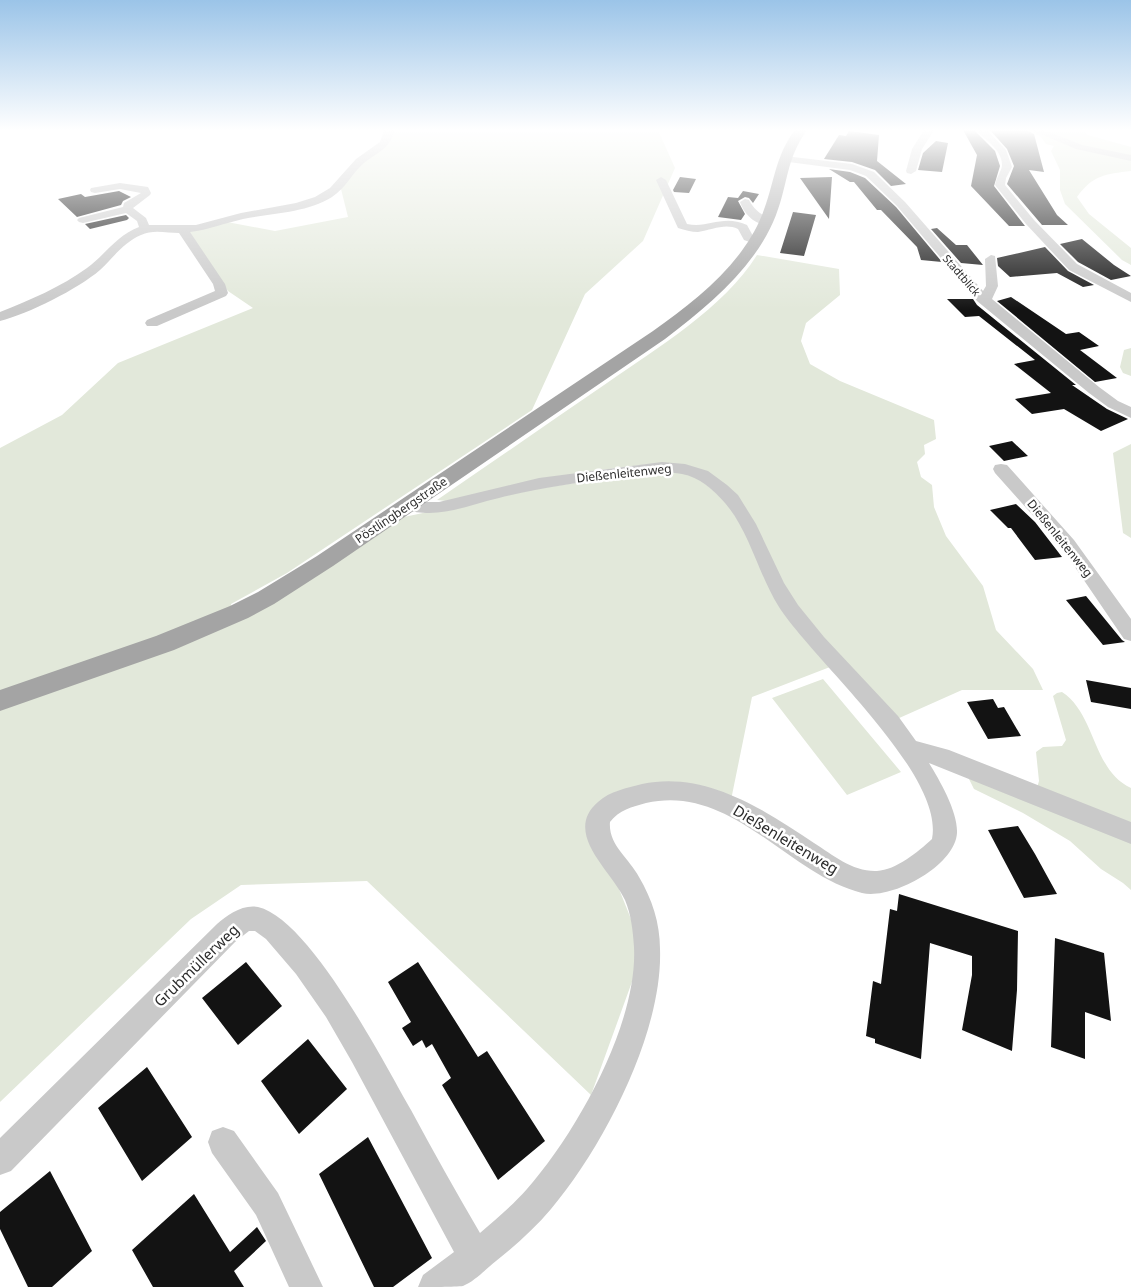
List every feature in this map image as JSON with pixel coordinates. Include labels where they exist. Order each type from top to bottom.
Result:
[{"type":"main road","name":"Pöstlingbergstraße","points":[[0,701],[164,643],[239,612],[294,582],[679,320],[718,286],[739,264],[756,241],[766,222],[778,190]]},
{"type":"street","points":[[128,209],[128,205],[145,195],[146,191],[144,190]]},
{"type":"street","points":[[126,225],[183,230],[297,206],[322,198],[333,190]]},
{"type":"street","points":[[665,190],[682,226],[692,228],[733,223],[743,227],[748,238],[756,241]]},
{"type":"street","name":"Stadtblick","points":[[887,190],[902,204],[982,298],[1094,390],[1113,404],[1131,413]]},
{"type":"street","points":[[1004,190],[1030,222],[1073,267],[1131,298]]},
{"type":"street","points":[[745,202],[746,208],[756,218],[766,222]]},
{"type":"street","points":[[128,209],[144,226]]},
{"type":"street","points":[[83,220],[128,209]]},
{"type":"street","points":[[0,317],[48,296],[77,280],[103,261],[128,237],[144,226]]},
{"type":"street","points":[[152,323],[222,293],[219,284],[183,230]]},
{"type":"street","points":[[982,298],[987,297],[992,286],[991,258]]},
{"type":"street","name":"Dießenleitenweg","points":[[410,504],[418,508],[437,507],[533,485],[637,469],[676,468],[700,474],[711,480],[732,499],[746,521],[773,581],[792,611],[812,637],[894,726],[910,750],[942,810],[946,826],[944,840],[935,851],[914,867],[897,879],[887,882],[868,882],[849,876],[821,862],[744,811],[704,796],[676,792],[644,793],[616,803],[605,811],[598,823],[599,836],[638,899],[646,933],[644,986],[635,1027],[605,1095],[567,1160],[539,1200],[475,1257],[435,1287]]},
{"type":"street","name":"Dießenleitenweg","points":[[1001,469],[1068,544],[1131,634]]},
{"type":"street","points":[[910,750],[941,756],[1131,833]]},
{"type":"street","name":"Grubmüllerweg","points":[[0,1160],[226,933],[241,922],[252,918],[258,919],[283,939],[314,974],[330,996],[475,1257]]},
{"type":"street","points":[[223,1142],[267,1204],[306,1287]]},
{"type":"shaded area","points":[[341,190],[665,190],[643,241],[585,294],[532,410],[287,573],[231,604],[234,621],[404,517],[536,489],[638,473],[675,471],[697,477],[726,501],[830,667],[752,697],[731,800],[640,788],[598,828],[611,869],[633,924],[637,968],[591,1095],[367,881],[241,885],[191,919],[0,1102],[0,448],[62,415],[118,363],[253,308],[228,291],[189,235],[190,231],[227,222],[275,231],[348,217]]},
{"type":"shaded area","points":[[1060,190],[1083,190],[1077,197],[1089,214],[1131,248],[1131,265],[1122,260],[1065,204]]},
{"type":"shaded area","points":[[757,255],[839,269],[840,295],[806,323],[801,341],[810,364],[840,381],[934,420],[936,439],[924,445],[925,454],[917,462],[921,477],[932,485],[934,507],[946,536],[983,586],[996,630],[1033,669],[1043,690],[962,690],[897,719],[819,634],[791,598],[727,487],[659,463],[600,470],[446,501],[437,500],[688,326],[726,293],[743,275]]},
{"type":"shaded area","points":[[1131,348],[1131,376],[1123,373],[1120,367],[1124,350]]},
{"type":"shaded area","points":[[1131,444],[1131,538],[1123,533],[1113,453]]},
{"type":"shaded area","points":[[823,679],[901,772],[847,795],[772,698]]},
{"type":"shaded area","points":[[1062,692],[1082,714],[1101,756],[1109,768],[1118,780],[1131,788],[1131,890],[1101,869],[1070,841],[1023,813],[974,789],[969,779],[978,776],[1036,791],[1039,781],[1036,752],[1043,747],[1062,746],[1066,740],[1053,696]]},
{"type":"building","points":[[673,190],[690,190],[689,193],[674,192]]},
{"type":"building","points":[[809,190],[831,190],[829,219]]},
{"type":"building","points":[[861,190],[878,190],[896,207],[942,262],[921,260],[917,247],[881,210],[877,210]]},
{"type":"building","points":[[975,190],[997,190],[1025,226],[1009,226]]},
{"type":"building","points":[[1012,190],[1041,190],[1057,215],[1068,225],[1042,225]]},
{"type":"building","points":[[119,191],[131,197],[123,201],[121,205],[77,217],[58,199],[81,194],[85,197]]},
{"type":"building","points":[[743,191],[759,194],[753,203],[749,198],[745,197],[738,201],[745,214],[741,220],[718,217],[728,197],[738,198]]},
{"type":"building","points":[[793,212],[816,215],[804,256],[780,253]]},
{"type":"building","points":[[126,215],[129,218],[127,220],[90,229],[85,224]]},
{"type":"building","points":[[937,228],[956,245],[967,245],[983,265],[961,263],[931,229]]},
{"type":"building","points":[[1082,239],[1131,276],[1111,280],[1078,262],[1060,244]]},
{"type":"building","points":[[1045,247],[1068,271],[1094,285],[1083,287],[1057,273],[1010,277],[998,266],[997,258]]},
{"type":"building","points":[[1011,297],[1066,334],[1079,332],[1099,346],[1080,350],[1117,378],[1095,382],[997,301]]},
{"type":"building","points":[[947,299],[973,299],[977,305],[1076,385],[1072,385],[1107,409],[1128,419],[1101,431],[1064,409],[1032,414],[1015,399],[1051,393],[1014,364],[1035,360],[979,316],[965,317]]},
{"type":"building","points":[[1012,441],[1028,456],[1004,461],[989,446]]},
{"type":"building","points":[[1016,504],[1035,522],[1062,557],[1035,560],[1011,528],[1008,528],[990,510]]},
{"type":"building","points":[[1086,596],[1125,642],[1103,645],[1066,600]]},
{"type":"building","points":[[1086,680],[1131,688],[1131,709],[1091,702]]},
{"type":"building","points":[[993,699],[998,708],[1004,707],[1021,736],[988,739],[967,702]]},
{"type":"building","points":[[1018,826],[1057,894],[1024,898],[988,830]]},
{"type":"building","points":[[899,894],[1018,931],[1017,990],[1012,1051],[962,1030],[972,975],[972,956],[930,943],[921,1059],[875,1043],[875,1039],[866,1036],[873,981],[881,984],[890,909],[897,911]]},
{"type":"building","points":[[1055,938],[1104,953],[1111,1021],[1085,1012],[1085,1059],[1051,1047]]},
{"type":"building","points":[[246,962],[282,1006],[238,1045],[202,998]]},
{"type":"building","points":[[418,962],[478,1057],[487,1051],[545,1141],[498,1180],[442,1085],[451,1078],[432,1044],[426,1048],[422,1040],[413,1046],[402,1028],[411,1022],[388,982]]},
{"type":"building","points":[[308,1039],[347,1089],[299,1134],[261,1081]]},
{"type":"building","points":[[147,1067],[192,1137],[142,1181],[98,1108]]},
{"type":"building","points":[[368,1137],[432,1258],[393,1287],[374,1287],[319,1174]]},
{"type":"building","points":[[50,1171],[92,1251],[52,1287],[28,1287],[0,1229],[0,1212]]},
{"type":"building","points":[[194,1194],[230,1252],[257,1227],[266,1241],[234,1271],[244,1287],[153,1287],[132,1250]]}]
